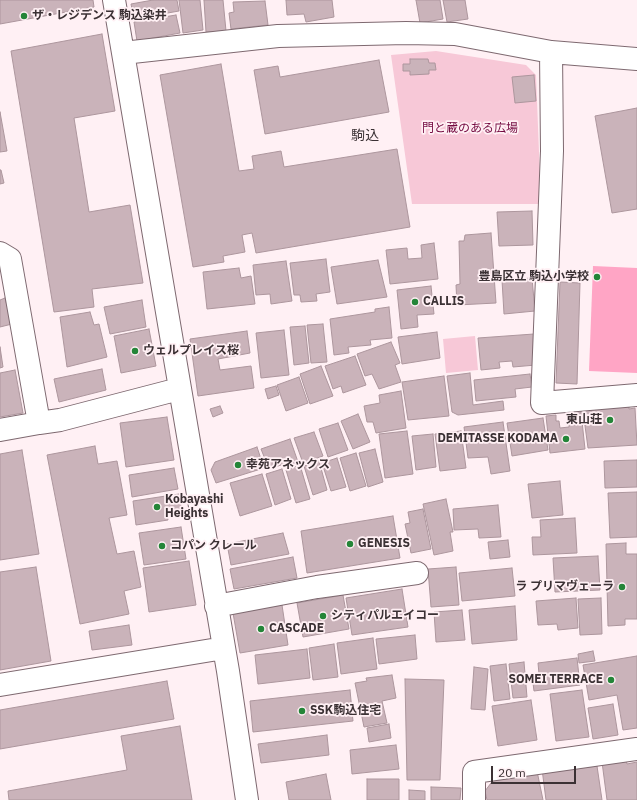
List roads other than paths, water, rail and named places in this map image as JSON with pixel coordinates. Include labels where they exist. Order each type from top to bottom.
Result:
[{"type":"street","points":[[114,0],[224,648],[247,800]]},
{"type":"street","points":[[123,53],[278,36],[406,33],[455,34],[551,52],[637,59]]},
{"type":"street","points":[[551,52],[552,151],[542,403],[637,395]]},
{"type":"street","points":[[0,253],[10,260],[39,423]]},
{"type":"street","points":[[0,430],[60,420],[179,389]]},
{"type":"street","points":[[216,606],[317,587],[418,573]]},
{"type":"street","points":[[0,684],[224,648]]},
{"type":"street","points":[[474,800],[474,772],[637,749]]},
{"type":"place","name":"ザ・レジデンス 駒込染井","points":[[24,16]]},
{"type":"place","name":"豊島区立 駒込小学校","points":[[597,277]]},
{"type":"place","name":"CALLIS","points":[[415,302]]},
{"type":"place","name":"ウェルプレイス桜","points":[[135,351]]},
{"type":"place","name":"東山荘","points":[[610,420]]},
{"type":"place","name":"DEMITASSE KODAMA","points":[[566,439]]},
{"type":"place","name":"幸苑アネックス","points":[[238,465]]},
{"type":"place","name":"Kobayashi Heights","points":[[157,507]]},
{"type":"place","name":"GENESIS","points":[[350,544]]},
{"type":"place","name":"コパン クレール","points":[[162,546]]},
{"type":"place","name":"ラ プリマヴェーラ","points":[[622,587]]},
{"type":"place","name":"シティパルエイコー","points":[[323,616]]},
{"type":"place","name":"CASCADE","points":[[261,629]]},
{"type":"place","name":"SOMEI TERRACE","points":[[611,680]]},
{"type":"place","name":"SSK駒込住宅","points":[[302,711]]},
{"type":"district","name":"駒込","points":[[365,136]]},
{"type":"park label","name":"門と蔵のある広場","points":[[470,129]]}]
